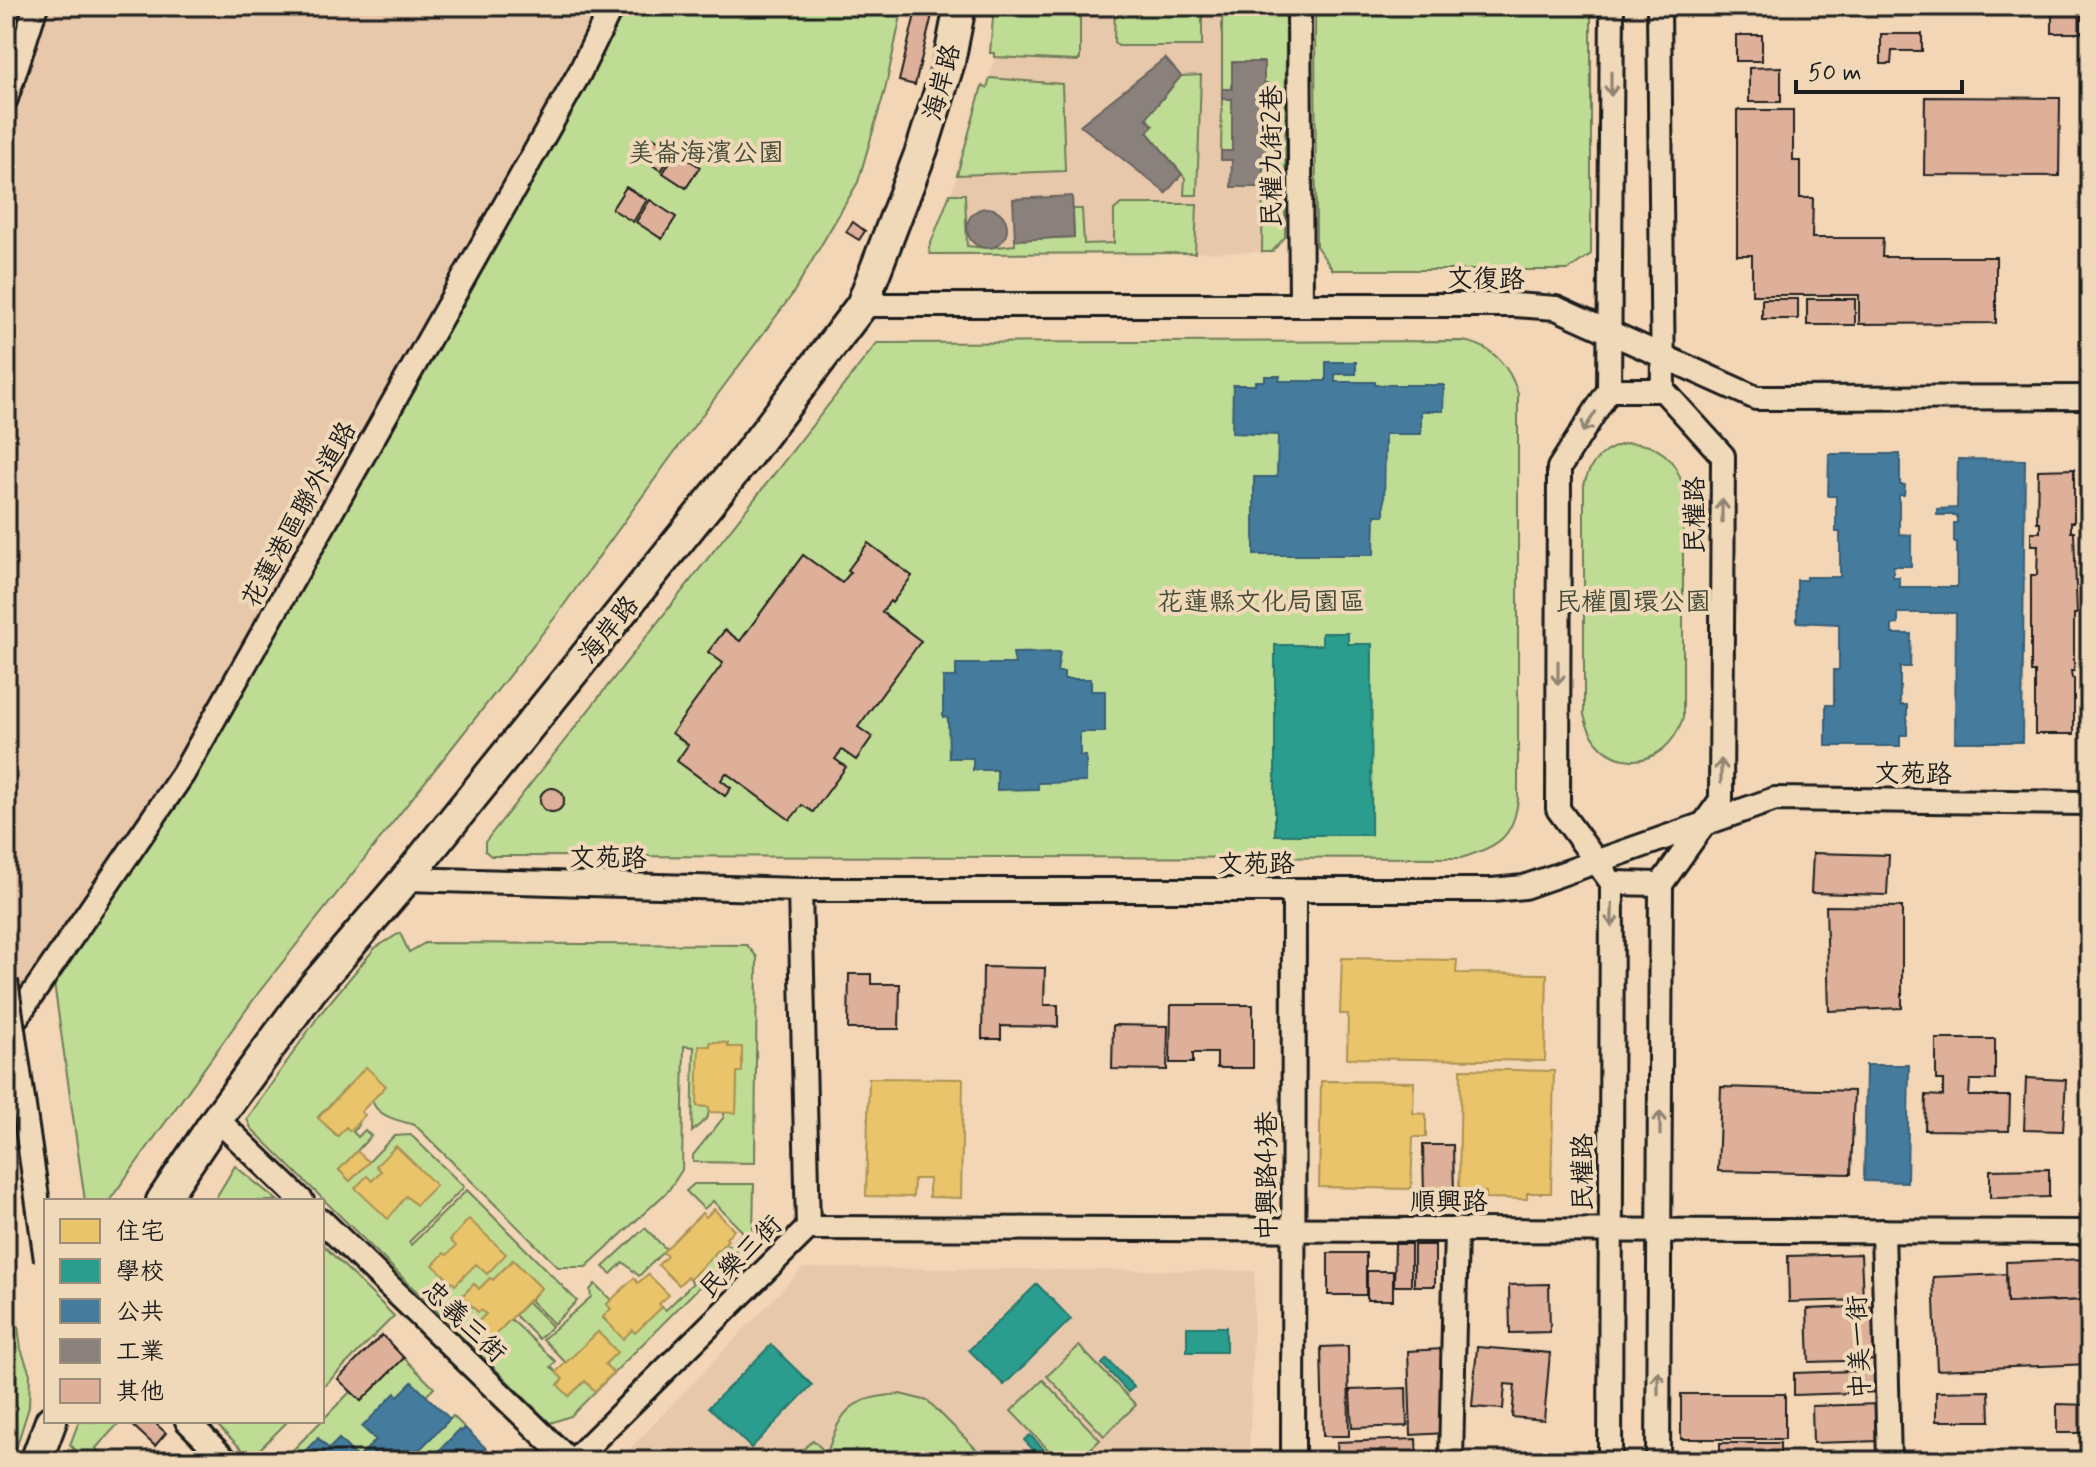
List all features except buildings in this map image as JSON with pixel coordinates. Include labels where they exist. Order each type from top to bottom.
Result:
[{"type":"main road","name":"海岸路","points":[[163,1199],[217,1119],[312,989],[406,879],[747,456],[862,305],[922,149],[949,62],[960,6]]},
{"type":"main road","points":[[36,1461],[50,1423]]},
{"type":"street","points":[[6,99],[36,6]]},
{"type":"street","name":"花蓮港區聯外道路","points":[[6,1033],[183,774],[579,74],[612,6]]},
{"type":"street","name":"民權九街2巷","points":[[1299,6],[1301,305]]},
{"type":"street","points":[[1612,6],[1609,390],[1559,468],[1558,809],[1612,883],[1661,884],[1658,1461]]},
{"type":"street","points":[[1609,390],[1663,390],[1659,6]]},
{"type":"street","name":"文復路","points":[[862,305],[1515,305],[1556,308],[1756,398],[2090,397]]},
{"type":"street","name":"民權路","points":[[1661,884],[1721,800],[1723,456],[1663,390]]},
{"type":"street","name":"文苑路","points":[[406,879],[800,890],[1492,890],[1524,887],[1775,799],[2090,803]]},
{"type":"street","name":"民權路","points":[[1610,1461],[1612,883]]},
{"type":"street","name":"民樂三街","points":[[571,1461],[808,1228],[800,890]]},
{"type":"street","name":"中興路43巷","points":[[1293,1461],[1294,891]]},
{"type":"street","points":[[6,981],[44,1246]]},
{"type":"street","points":[[217,1119],[300,1199]]},
{"type":"street","name":"忠義三街","points":[[324,1223],[571,1461]]},
{"type":"street","name":"順興路","points":[[808,1228],[2090,1232]]},
{"type":"street","points":[[1451,1461],[1456,1229]]},
{"type":"street","name":"中美一街","points":[[1883,1231],[1889,1461]]},
{"type":"street","points":[[189,1423],[227,1461]]},
{"type":"shaded area","points":[[6,6],[621,6],[108,916],[6,1060]]},
{"type":"shaded area","points":[[994,6],[1282,6],[1286,10],[1285,237],[1272,252],[930,254],[929,248],[954,185],[982,86],[987,88],[990,78],[995,54],[990,53]]},
{"type":"shaded area","points":[[803,1268],[1255,1271],[1249,1461],[618,1461]]},
{"type":"green space","name":"美崙海濱公園","points":[[617,6],[903,6],[885,90],[858,182],[792,295],[556,616],[259,992],[110,1199],[85,1199],[54,983],[209,741]]},
{"type":"green space","points":[[994,6],[1080,6],[1080,59],[994,57],[994,53],[990,53]]},
{"type":"green space","points":[[1115,6],[1202,6],[1202,46],[1118,46],[1114,42]]},
{"type":"green space","points":[[1222,6],[1282,6],[1286,10],[1285,237],[1272,252],[1262,252],[1263,167],[1266,166],[1263,104],[1266,103],[1266,83],[1232,63],[1232,89],[1222,89]]},
{"type":"green space","points":[[1317,6],[1586,6],[1591,11],[1591,254],[1568,270],[1333,270],[1316,246]]},
{"type":"green space","points":[[1201,75],[1197,195],[1184,195],[1185,178],[1147,132],[1153,126],[1146,118],[1181,76]]},
{"type":"green space","points":[[990,78],[1062,84],[1065,171],[957,175],[982,86],[987,88]]},
{"type":"green space","points":[[1222,99],[1232,99],[1232,151],[1221,151]]},
{"type":"green space","points":[[950,194],[965,194],[967,246],[987,248],[1015,245],[1015,240],[1074,237],[1073,209],[1082,209],[1084,244],[1114,243],[1114,210],[1121,204],[1197,204],[1195,253],[930,254],[929,248]]},
{"type":"green space","name":"花蓮縣文化局園區","points":[[1461,341],[1481,347],[1498,358],[1510,374],[1518,394],[1518,799],[1508,832],[1485,850],[1461,858],[491,856],[485,851],[485,842],[877,343]]},
{"type":"green space","name":"民權圓環公園","points":[[1628,443],[1648,446],[1664,454],[1676,468],[1683,487],[1683,718],[1674,737],[1662,750],[1647,758],[1632,760],[1617,757],[1603,748],[1592,734],[1584,715],[1584,485],[1599,457],[1612,448]]},
{"type":"green space","points":[[400,933],[409,952],[425,943],[747,945],[757,957],[755,1163],[693,1162],[693,1155],[724,1117],[724,1112],[736,1112],[737,1072],[742,1072],[742,1048],[711,1042],[697,1106],[709,1107],[708,1117],[692,1132],[694,1047],[684,1046],[682,1170],[668,1191],[586,1267],[558,1267],[415,1125],[390,1117],[376,1108],[372,1102],[366,1068],[318,1117],[337,1136],[346,1127],[357,1123],[359,1125],[353,1132],[358,1137],[365,1130],[371,1136],[339,1170],[350,1181],[394,1136],[411,1135],[464,1187],[409,1242],[411,1245],[467,1190],[577,1301],[554,1324],[530,1300],[541,1288],[513,1260],[493,1280],[490,1278],[479,1289],[474,1284],[462,1296],[478,1312],[481,1310],[486,1314],[472,1328],[486,1343],[511,1319],[556,1362],[551,1367],[563,1379],[558,1385],[569,1396],[585,1381],[595,1390],[613,1373],[605,1364],[617,1352],[598,1332],[566,1363],[543,1339],[591,1297],[590,1290],[595,1284],[611,1300],[607,1304],[611,1309],[603,1318],[623,1338],[632,1330],[635,1332],[662,1307],[666,1310],[693,1283],[690,1279],[725,1243],[729,1246],[743,1232],[713,1201],[704,1209],[686,1191],[694,1184],[754,1184],[753,1233],[571,1416],[550,1423],[251,1128],[247,1119],[320,1014],[375,948]]},
{"type":"green space","points":[[235,1166],[276,1199],[215,1199]]},
{"type":"green space","points":[[645,1228],[666,1249],[639,1276],[623,1262],[611,1274],[603,1267]]},
{"type":"green space","points":[[6,1235],[21,1349],[30,1374],[29,1407],[12,1461],[6,1461]]},
{"type":"green space","points":[[324,1246],[394,1316],[324,1386]]},
{"type":"green space","points":[[528,1302],[552,1326],[539,1339],[515,1315]]},
{"type":"green space","points":[[1079,1346],[1136,1405],[1104,1436],[1047,1376]]},
{"type":"green space","points":[[404,1358],[434,1388],[426,1396],[395,1394],[363,1427],[376,1440],[358,1458],[339,1439],[329,1449],[318,1438],[295,1461],[283,1460],[319,1423],[324,1423],[324,1418],[351,1391],[361,1401]]},
{"type":"green space","points":[[1043,1380],[1100,1440],[1078,1461],[1059,1461],[1011,1411]]},
{"type":"green space","points":[[900,1394],[928,1401],[988,1461],[798,1461],[794,1458],[813,1440],[827,1454],[837,1426],[850,1408],[870,1399]]},
{"type":"green space","points":[[453,1416],[465,1428],[429,1461],[408,1461]]},
{"type":"green space","points":[[78,1423],[119,1423],[96,1448],[100,1455],[92,1461],[84,1461],[70,1445]]},
{"type":"green space","points":[[215,1423],[286,1423],[251,1458]]}]
